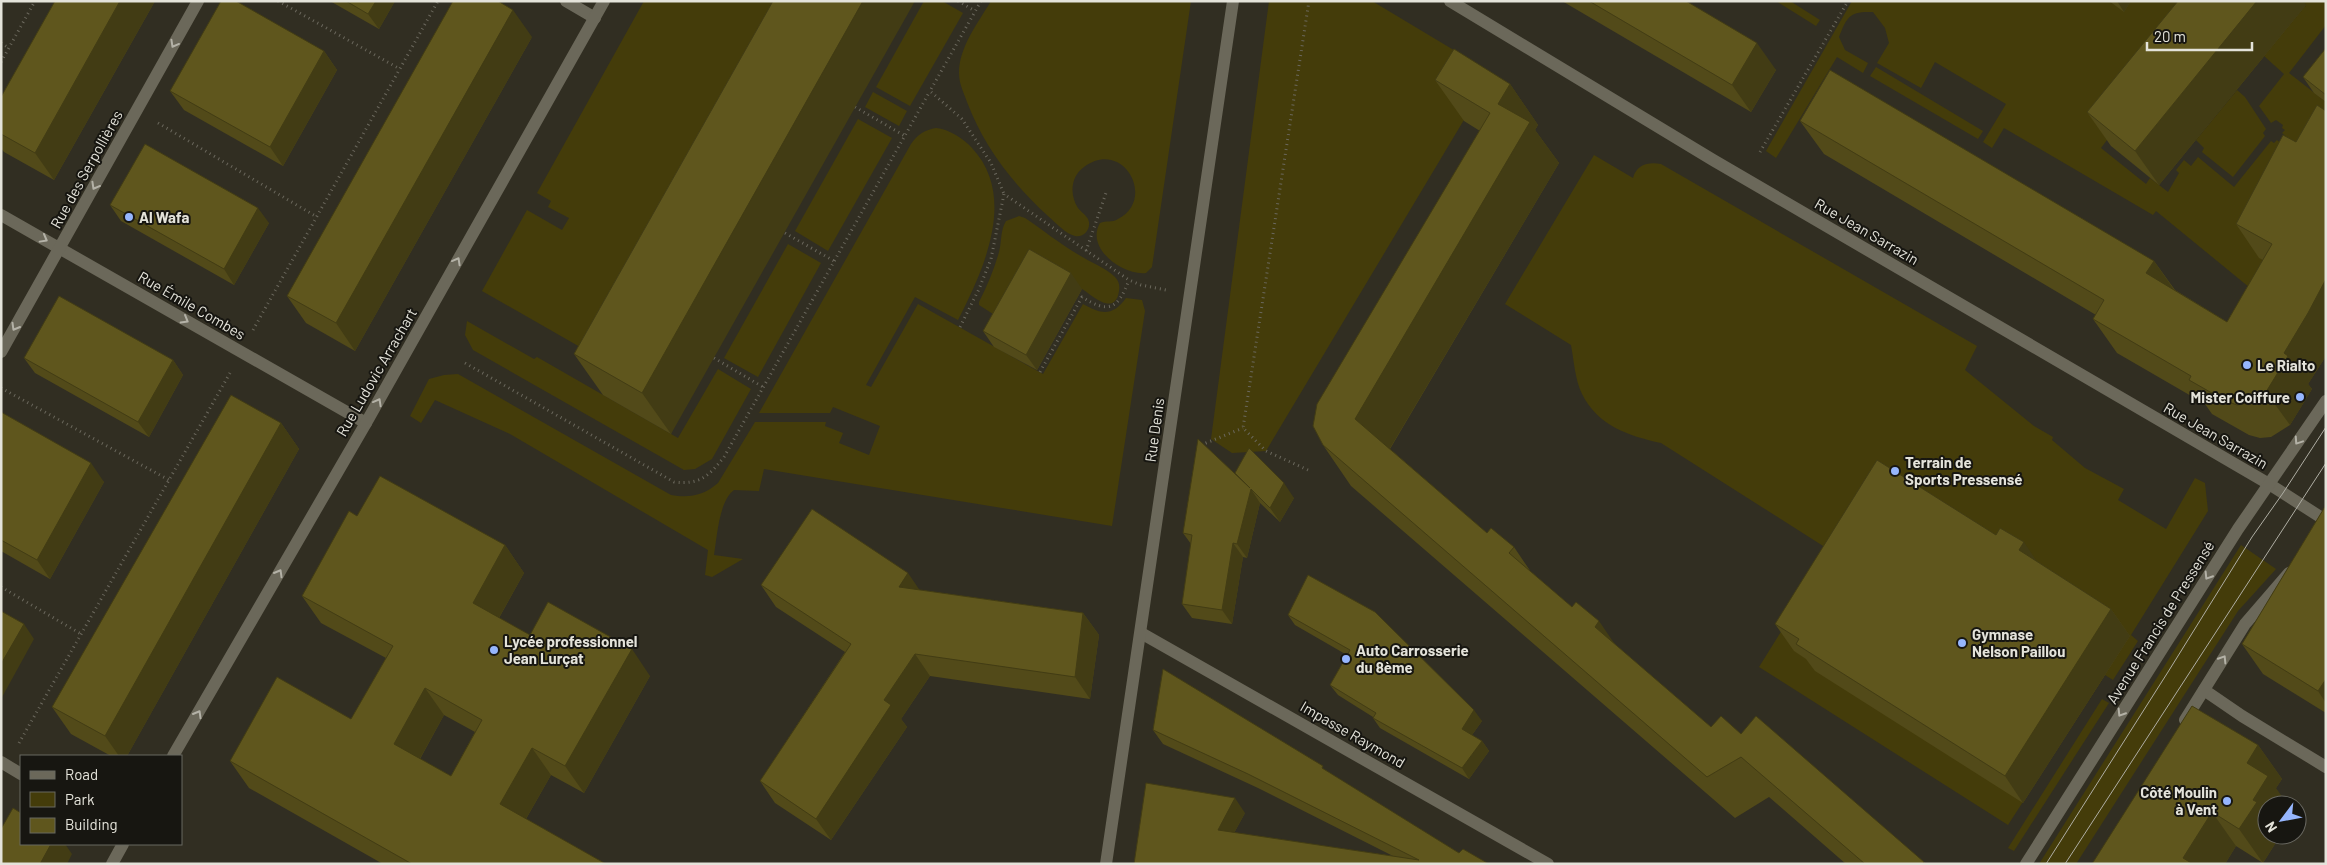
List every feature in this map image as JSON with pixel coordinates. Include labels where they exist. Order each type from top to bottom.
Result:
[{"type":"street","name":"Rue des Serpollières","points":[[1,352],[198,1]]},
{"type":"street","points":[[566,1],[595,18]]},
{"type":"street","name":"Rue Ludovic Arrachart","points":[[174,755],[366,423],[604,1]]},
{"type":"street","name":"Rue Denis","points":[[1106,864],[1233,1]]},
{"type":"street","name":"Rue Jean Sarrazin","points":[[1450,1],[1713,160],[2269,484],[2322,518]]},
{"type":"street","name":"Rue Émile Combes","points":[[1,215],[366,423]]},
{"type":"street","name":"Avenue Francis de Pressensé","points":[[2026,864],[2233,537],[2326,401]]},
{"type":"street","points":[[2178,731],[2246,624],[2296,566]]},
{"type":"street","name":"Impasse Raymond","points":[[1141,633],[1548,864]]},
{"type":"street","points":[[2204,690],[2242,716],[2326,767]]},
{"type":"street","points":[[4,764],[20,773]]},
{"type":"street","points":[[112,864],[122,845]]},
{"type":"path","points":[[1,62],[35,1]]},
{"type":"path","points":[[278,1],[400,69]]},
{"type":"path","points":[[4,764],[81,634],[242,352],[438,1]]},
{"type":"path","points":[[958,1],[975,11]]},
{"type":"path","points":[[465,363],[674,482],[689,484],[702,479],[713,471],[724,456],[980,1]]},
{"type":"path","points":[[1243,428],[1309,1]]},
{"type":"path","points":[[1760,152],[1848,1]]},
{"type":"path","points":[[1,43],[9,48]]},
{"type":"path","points":[[930,92],[962,119],[991,163],[1004,194],[1129,280],[1141,286],[1191,294]]},
{"type":"path","points":[[855,107],[905,136]]},
{"type":"path","points":[[137,111],[317,217]]},
{"type":"path","points":[[1086,251],[1106,190]]},
{"type":"path","points":[[960,327],[979,289],[991,259],[1004,194]]},
{"type":"path","points":[[785,233],[834,261]]},
{"type":"path","points":[[1040,372],[1082,298],[1096,306],[1106,308],[1114,306],[1124,294],[1129,280]]},
{"type":"path","points":[[714,358],[763,387]]},
{"type":"path","points":[[1,388],[169,480]]},
{"type":"path","points":[[1201,445],[1243,428]]},
{"type":"path","points":[[1243,428],[1266,451],[1308,470]]},
{"type":"path","points":[[1,587],[81,634]]},
{"type":"green space","points":[[644,1],[814,1],[601,359],[482,291],[527,210],[562,230],[569,218],[548,207],[551,201],[537,193]]},
{"type":"green space","points":[[924,1],[942,1],[963,13],[910,106],[876,87]]},
{"type":"green space","points":[[991,1],[1191,1],[1152,267],[1146,273],[1137,273],[1117,265],[1102,251],[1098,242],[1097,232],[1100,223],[1118,219],[1129,210],[1135,198],[1135,186],[1130,175],[1122,165],[1111,160],[1098,160],[1084,167],[1076,175],[1073,197],[1078,208],[1088,219],[1089,225],[1085,234],[1075,236],[1068,233],[1035,204],[1011,178],[982,134],[963,92],[959,73],[962,54],[966,45]]},
{"type":"green space","points":[[1269,1],[1372,1],[1492,73],[1266,451],[1232,453],[1211,439]]},
{"type":"green space","points":[[1776,1],[1790,1],[1820,20],[1816,26]]},
{"type":"green space","points":[[1852,1],[2109,1],[2124,11],[2131,1],[2230,1],[2122,120],[2101,148],[2146,184],[2150,178],[2168,192],[2179,173],[2176,170],[2184,160],[2191,166],[2198,157],[2234,187],[2271,141],[2274,143],[2277,140],[2312,171],[2306,168],[2259,257],[2296,278],[2277,310],[2156,211],[2153,215],[2004,128],[1992,148],[1983,142],[2006,104],[1935,62],[1921,88],[1877,63],[1889,43],[1885,28],[1873,12],[1854,14],[1847,20],[1839,37],[1845,50],[1868,63],[1863,73],[1837,57],[1776,158],[1766,151]]},
{"type":"green space","points":[[2301,1],[2326,1],[2326,25],[2289,73],[2326,102],[2326,163],[2315,162],[2282,133],[2285,130],[2282,128],[2283,125],[2276,120],[2271,123],[2259,106],[2284,74],[2264,56],[2306,5]]},
{"type":"green space","points":[[1876,67],[1983,131],[1978,139],[1870,76]]},
{"type":"green space","points":[[2237,90],[2245,97],[2266,129],[2263,133],[2265,136],[2233,177],[2202,152],[2204,148],[2196,140]]},
{"type":"green space","points":[[873,92],[907,111],[899,126],[865,107]]},
{"type":"green space","points":[[858,119],[892,138],[828,251],[795,231]]},
{"type":"green space","points":[[936,128],[951,132],[965,141],[986,167],[993,189],[994,211],[992,234],[986,257],[958,320],[915,297],[866,385],[871,387],[918,304],[1043,374],[1083,304],[1102,312],[1107,312],[1112,311],[1126,298],[1142,300],[1145,311],[1112,526],[764,469],[759,491],[734,490],[725,502],[714,555],[743,559],[712,577],[705,575],[708,550],[510,434],[435,400],[421,423],[410,416],[429,379],[458,374],[671,495],[678,496],[696,495],[707,491],[718,483],[755,422],[826,422],[825,426],[843,433],[839,443],[869,455],[880,426],[833,407],[830,413],[759,413],[911,144],[922,133]]},
{"type":"green space","name":"Terrain de Sports Pressensé","points":[[1594,155],[1633,178],[1637,170],[1644,165],[1652,163],[1661,164],[1977,346],[1965,370],[2034,426],[2053,437],[2052,440],[2085,468],[2124,489],[2118,500],[2166,529],[2195,478],[2205,483],[2208,511],[2131,635],[2138,641],[2113,680],[2105,675],[2008,825],[1759,667],[1831,551],[1661,443],[1626,433],[1606,422],[1589,405],[1582,394],[1576,377],[1571,345],[1505,304]]},
{"type":"green space","points":[[1019,216],[1025,218],[1072,251],[1111,274],[1119,284],[1117,299],[1112,303],[1101,302],[1082,289],[1007,323],[979,305],[997,259],[1004,225],[1006,221]]},
{"type":"green space","points":[[788,244],[821,263],[758,377],[724,358]]},
{"type":"green space","points":[[467,321],[534,359],[537,357],[678,438],[718,369],[751,389],[712,459],[695,469],[684,470],[473,350],[465,335]]},
{"type":"green space","points":[[2241,545],[2276,569],[2238,611],[2076,864],[2039,864]]},
{"type":"green space","points":[[2102,699],[2109,703],[2014,851],[2008,848]]},
{"type":"building","points":[[55,1],[120,1],[35,153],[1,134],[1,97]]},
{"type":"building","points":[[221,1],[236,1],[324,51],[270,147],[170,91]]},
{"type":"building","points":[[346,1],[376,1],[368,14]]},
{"type":"building","points":[[453,1],[498,1],[513,10],[336,323],[287,296]]},
{"type":"building","points":[[773,1],[863,1],[642,393],[574,354]]},
{"type":"building","points":[[1589,1],[1686,1],[1757,43],[1732,85]]},
{"type":"building","points":[[2178,1],[2257,1],[2135,151],[2087,112]]},
{"type":"building","points":[[2326,48],[2326,95],[2303,77]]},
{"type":"building","points":[[1454,49],[1510,84],[1498,104],[1530,122],[1355,419],[1487,533],[1491,528],[1514,547],[1509,553],[1572,607],[1576,602],[1599,621],[1595,627],[1711,727],[1721,716],[1741,734],[1756,716],[1924,862],[1922,864],[1865,864],[1741,757],[1707,777],[1323,445],[1313,426],[1317,404],[1490,113],[1435,80]]},
{"type":"building","points":[[1830,70],[2154,261],[2146,273],[2227,322],[2272,244],[2236,224],[2283,135],[2296,142],[2317,105],[2326,111],[2326,279],[2284,353],[2288,356],[2266,392],[2248,403],[2237,405],[2226,401],[2189,380],[2191,376],[2093,319],[2104,300],[1800,121]]},
{"type":"building","points":[[145,144],[258,208],[224,269],[110,205]]},
{"type":"building","points":[[1029,249],[1071,273],[1026,355],[983,331]]},
{"type":"building","points":[[59,296],[173,360],[138,422],[24,358]]},
{"type":"building","points":[[231,395],[281,423],[105,736],[52,707]]},
{"type":"building","points":[[1,412],[91,463],[37,560],[1,540]]},
{"type":"building","points":[[1198,439],[1250,488],[1235,473],[1249,448],[1284,483],[1270,508],[1251,489],[1237,544],[1233,543],[1222,610],[1182,604],[1192,535],[1183,533]]},
{"type":"building","name":"Gymnase Nelson Paillou","points":[[1877,460],[1996,535],[2000,528],[2024,542],[2019,550],[2111,609],[2005,776],[1796,644],[1799,639],[1775,624]]},
{"type":"building","points":[[380,476],[505,545],[473,603],[530,635],[548,602],[632,649],[565,766],[532,748],[500,804],[606,864],[412,864],[230,761],[277,677],[351,719],[393,646],[302,596],[349,511],[357,516]],"holes":[[[425,688],[482,720],[451,776],[394,744]]]},
{"type":"building","points":[[2326,505],[2326,679],[2318,691],[2242,644]]},
{"type":"building","points":[[812,509],[908,573],[899,587],[1083,613],[1075,677],[915,654],[884,700],[891,705],[816,819],[760,781],[851,644],[761,585]]},
{"type":"building","points":[[1308,575],[1375,612],[1474,710],[1462,729],[1482,741],[1462,768],[1373,718],[1376,713],[1330,685],[1350,650],[1288,615]]},
{"type":"building","points":[[1,611],[24,624],[1,664]]},
{"type":"building","points":[[1163,669],[1323,766],[1322,768],[1459,853],[1463,849],[1489,864],[1134,864],[1146,783],[1235,798],[1218,830],[1419,860],[1248,774],[1153,730]]},
{"type":"building","points":[[2192,706],[2258,745],[2247,763],[2268,776],[2253,800],[2257,802],[2239,829],[2212,812],[2183,858],[2193,864],[2092,864]]},
{"type":"building","points":[[13,808],[20,812],[20,845],[50,845],[40,864],[1,864],[1,829]]},
{"type":"tram line","points":[[2046,864],[2252,537],[2326,427]]},
{"type":"tram line","points":[[2065,864],[2326,463]]},
{"type":"place","name":"Al Wafa","points":[[129,217]]},
{"type":"place","name":"Le Rialto","points":[[2247,365]]},
{"type":"place","name":"Mister Coiffure","points":[[2300,397]]},
{"type":"place","name":"Terrain de Sports Pressensé","points":[[1895,471]]},
{"type":"place","name":"Gymnase Nelson Paillou","points":[[1962,643]]},
{"type":"place","name":"Lycée professionnel Jean Lurçat","points":[[494,650]]},
{"type":"place","name":"Auto Carrosserie du 8ème","points":[[1346,659]]},
{"type":"place","name":"Côté Moulin à Vent","points":[[2227,801]]}]
